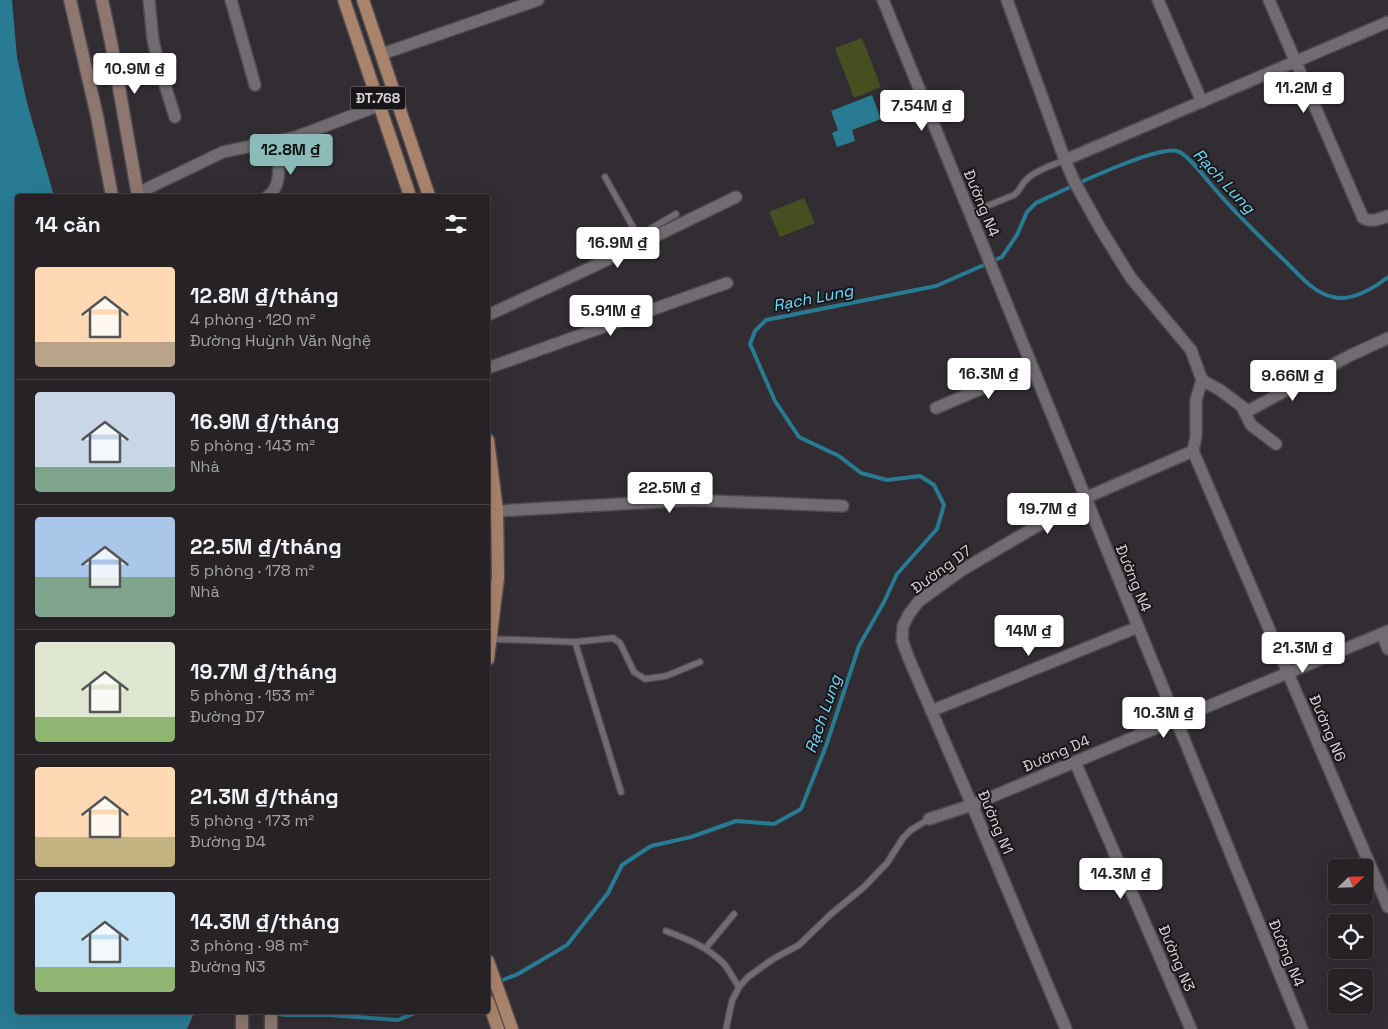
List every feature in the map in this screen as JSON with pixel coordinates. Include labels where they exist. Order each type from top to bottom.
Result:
[{"type":"main road","points":[[70,0],[97,116],[112,194]]},
{"type":"main road","points":[[102,0],[112,42],[138,194]]},
{"type":"main road","name":"ĐT.768","points":[[344,0],[409,194]]},
{"type":"main road","name":"ĐT.768","points":[[363,0],[428,194]]},
{"type":"main road","points":[[364,60],[382,54]]},
{"type":"main road","points":[[490,456],[497,511],[490,646]]},
{"type":"main road","points":[[490,968],[512,1029]]},
{"type":"main road","points":[[490,1007],[498,1029]]},
{"type":"main road","points":[[242,1014],[242,1029]]},
{"type":"main road","points":[[271,1014],[271,1029]]},
{"type":"street","points":[[149,0],[155,49],[175,116]]},
{"type":"street","points":[[231,0],[255,85]]},
{"type":"street","points":[[502,0],[503,12]]},
{"type":"street","points":[[382,54],[538,0]]},
{"type":"street","name":"Đường N4","points":[[883,0],[1302,1029]]},
{"type":"street","points":[[1007,0],[1074,181],[1131,278],[1191,350],[1202,380],[1196,400],[1196,436],[1193,451]]},
{"type":"street","points":[[1158,0],[1202,102]]},
{"type":"street","points":[[1269,0],[1363,218],[1367,221],[1376,221],[1388,216]]},
{"type":"street","points":[[1065,160],[1388,22]]},
{"type":"street","points":[[140,194],[223,152],[303,135],[380,105]]},
{"type":"street","points":[[272,194],[277,184],[276,141]]},
{"type":"street","points":[[490,314],[623,252],[736,196]]},
{"type":"street","points":[[490,367],[727,282]]},
{"type":"street","points":[[1202,380],[1220,390],[1244,409],[1248,411],[1253,410],[1349,356],[1388,338]]},
{"type":"street","points":[[936,408],[1032,367]]},
{"type":"street","points":[[1244,409],[1252,425],[1276,444]]},
{"type":"street","name":"Đường D7","points":[[903,626],[909,614],[919,602],[962,570],[1086,498],[1193,451]]},
{"type":"street","name":"Đường N6","points":[[1193,451],[1388,907]]},
{"type":"street","points":[[497,511],[690,500],[843,506]]},
{"type":"street","name":"Đường N1","points":[[903,626],[902,640],[1066,1029]]},
{"type":"street","points":[[931,711],[1138,627]]},
{"type":"street","points":[[1385,632],[1388,648]]},
{"type":"street","name":"Đường D4","points":[[929,819],[972,804],[1076,762],[1385,632]]},
{"type":"street","name":"Đường N3","points":[[1076,762],[1191,1029]]},
{"type":"lane","points":[[970,213],[1018,192],[1023,183],[1031,176],[1065,160]]},
{"type":"lane","points":[[605,177],[638,236]]},
{"type":"lane","points":[[623,252],[638,236],[676,214]]},
{"type":"lane","points":[[491,639],[575,642],[613,638],[620,643],[634,672],[645,679],[666,676],[700,662]]},
{"type":"lane","points":[[575,642],[621,792]]},
{"type":"lane","points":[[726,1029],[732,1000],[739,987],[748,977],[773,959],[799,945],[864,887],[887,863],[903,838],[911,830],[929,819]]},
{"type":"lane","points":[[705,949],[734,914]]},
{"type":"lane","points":[[666,931],[705,949],[725,965],[739,987]]},
{"type":"green space","points":[[862,38],[881,87],[854,98],[835,48]]},
{"type":"green space","points":[[804,198],[815,223],[780,237],[769,212]]},
{"type":"water","points":[[0,0],[12,0],[17,57],[27,103],[53,194],[15,194],[15,1014],[194,1014],[187,1029],[0,1029]]},
{"type":"water","points":[[872,95],[881,119],[852,130],[855,141],[837,147],[832,133],[838,130],[831,111]]},
{"type":"waterway","name":"Rạch Lung","points":[[490,985],[518,974],[567,945],[608,893],[622,865],[651,846],[691,837],[736,821],[774,824],[801,809],[826,746],[859,646],[884,602],[897,574],[937,529],[944,505],[934,485],[920,476],[887,480],[861,473],[839,456],[799,437],[775,401],[750,344],[755,331],[766,320],[936,286],[1002,257],[1017,235],[1027,212],[1036,203],[1129,162],[1166,151],[1177,151],[1186,156],[1248,225],[1319,292],[1333,297],[1347,298],[1362,293],[1388,277]]},
{"type":"waterway","name":"Rạch Lung","points":[[278,1014],[329,1015],[398,1020],[413,1014]]}]
